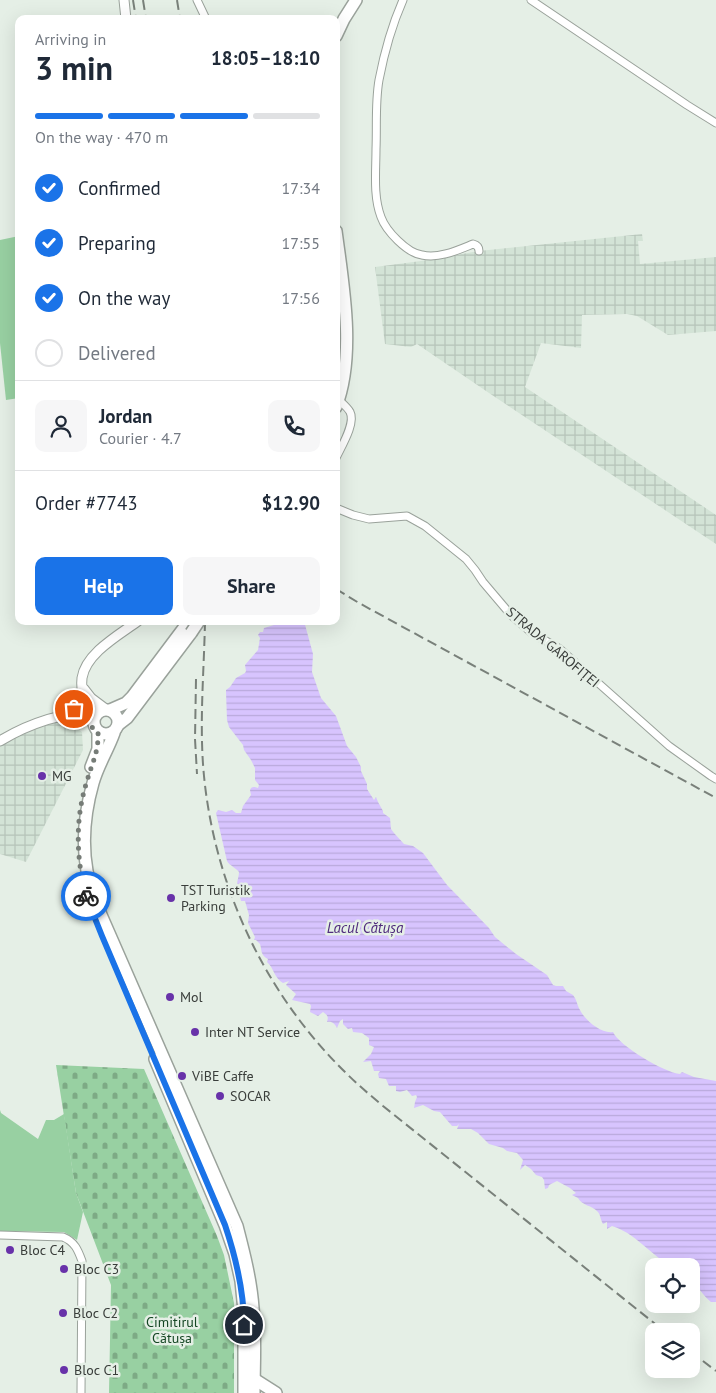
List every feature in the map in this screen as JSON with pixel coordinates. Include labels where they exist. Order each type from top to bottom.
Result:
[{"type":"highway","points":[[340,28],[356,0]]},
{"type":"highway","points":[[340,266],[347,328],[343,384],[340,395]]},
{"type":"highway","points":[[189,626],[126,703],[96,715],[94,722],[98,749],[82,801],[78,826],[78,849],[80,873],[92,915],[222,1216],[235,1254],[241,1281],[244,1311],[244,1393]]},
{"type":"highway","points":[[96,729],[104,735],[116,729],[128,718],[189,626]]},
{"type":"highway","points":[[106,710],[116,714],[118,718],[116,729],[94,782],[89,802],[85,841],[87,872],[109,933],[237,1226],[250,1280],[254,1310],[254,1393]]},
{"type":"highway","points":[[254,1379],[276,1393]]},
{"type":"street","points":[[124,0],[126,15]]},
{"type":"street","points":[[197,0],[204,15]]},
{"type":"street","points":[[403,0],[394,22],[381,68],[378,92],[376,192],[381,219],[404,247],[423,256],[439,255],[473,244],[477,245],[479,251]]},
{"type":"street","points":[[531,0],[716,123]]},
{"type":"street","points":[[340,405],[351,413],[352,421],[340,449]]},
{"type":"street","name":"STRADA GAROFIȚEI","points":[[340,509],[369,520],[407,516],[425,526],[466,559],[511,615],[532,633],[560,650],[669,746],[716,779]]},
{"type":"street","points":[[68,714],[80,701],[84,670],[97,652],[132,625]]},
{"type":"street","points":[[82,684],[88,695],[106,710]]},
{"type":"street","points":[[82,684],[88,711],[96,729]]},
{"type":"street","points":[[0,740],[27,727],[68,714],[106,710]]},
{"type":"street","points":[[68,714],[82,719],[96,729]]},
{"type":"street","points":[[0,1235],[63,1237],[70,1240],[77,1247],[82,1261],[81,1393]]},
{"type":"shaded area","points":[[642,234],[643,241],[638,241],[640,264],[716,257],[716,331],[668,335],[637,316],[627,314],[582,315],[581,348],[541,343],[525,387],[716,515],[716,544],[417,344],[411,347],[385,344],[375,267],[479,251]]},
{"type":"shaded area","points":[[64,720],[82,732],[83,750],[26,862],[0,854],[0,746],[33,729]]},
{"type":"green space","points":[[15,237],[15,399],[6,400],[0,343],[0,240]]},
{"type":"green space","name":"Cimitirul Cătușa","points":[[56,1065],[144,1069],[224,1255],[234,1303],[234,1393],[109,1393],[111,1285],[76,1193]]},
{"type":"green space","points":[[0,1110],[1,1113],[38,1139],[46,1120],[54,1120],[64,1114],[76,1193],[83,1212],[77,1240],[64,1232],[0,1231]]},
{"type":"water","name":"Lacul Cătușa","points":[[274,625],[305,625],[313,654],[312,672],[321,698],[336,716],[347,746],[361,767],[367,789],[374,800],[376,797],[383,813],[390,818],[391,829],[404,844],[413,846],[423,853],[447,885],[489,928],[495,937],[547,975],[553,985],[563,986],[566,991],[573,995],[582,1014],[589,1022],[603,1031],[613,1032],[632,1051],[664,1069],[716,1081],[716,1302],[708,1300],[700,1291],[700,1258],[660,1258],[628,1233],[612,1226],[607,1229],[607,1222],[603,1224],[598,1212],[572,1195],[576,1193],[570,1188],[557,1181],[545,1189],[542,1177],[536,1175],[525,1165],[520,1170],[523,1160],[517,1153],[489,1144],[471,1129],[457,1129],[459,1124],[452,1126],[440,1112],[423,1105],[414,1108],[416,1095],[412,1096],[407,1090],[396,1091],[396,1086],[389,1086],[386,1079],[379,1078],[378,1074],[380,1071],[374,1071],[371,1061],[363,1062],[371,1054],[374,1047],[369,1045],[369,1038],[362,1033],[353,1032],[352,1028],[348,1029],[343,1024],[343,1019],[337,1028],[333,1023],[327,1022],[328,1018],[323,1012],[318,1016],[310,1012],[310,1004],[292,1000],[296,994],[286,985],[289,981],[283,983],[280,981],[267,962],[268,959],[262,954],[260,944],[254,940],[255,937],[248,923],[249,915],[245,901],[241,901],[237,886],[239,872],[227,861],[216,813],[218,810],[226,812],[232,810],[236,813],[241,813],[243,806],[251,795],[250,790],[253,787],[258,788],[259,785],[255,780],[255,768],[251,760],[243,745],[229,727],[226,690],[236,678],[245,673],[245,665],[258,650],[260,638],[258,635],[260,632],[263,632],[264,628]]},
{"type":"railway","points":[[133,0],[135,15]]},
{"type":"railway","points":[[143,0],[145,15]]},
{"type":"railway","points":[[177,0],[179,15]]},
{"type":"railway","points":[[340,591],[716,798]]},
{"type":"railway","points":[[205,625],[202,738],[204,776],[210,818],[220,859],[233,899],[249,937],[269,974],[317,1042],[360,1086],[654,1323]]},
{"type":"railway","points":[[196,679],[195,739],[197,774]]},
{"type":"railway","points":[[700,1359],[716,1371]]},
{"type":"way so far","points":[[74,709],[68,714],[82,719],[98,732],[98,749],[87,780],[78,826],[78,860],[86,896]]},
{"type":"place","name":"MG","points":[[42,776]]},
{"type":"place","name":"TST Turistik Parking","points":[[171,898]]},
{"type":"place","name":"Mol","points":[[170,997]]},
{"type":"place","name":"Inter NT Service","points":[[195,1032]]},
{"type":"place","name":"ViBE Caffe","points":[[182,1076]]},
{"type":"place","name":"SOCAR","points":[[220,1096]]},
{"type":"place","name":"Bloc C4","points":[[10,1250]]},
{"type":"place","name":"Bloc C3","points":[[64,1269]]},
{"type":"place","name":"Bloc C2","points":[[63,1313]]},
{"type":"place","name":"Bloc C1","points":[[64,1370]]},
{"type":"route","points":[[86,896],[92,915],[225,1225],[235,1254],[241,1281],[244,1325]]}]
